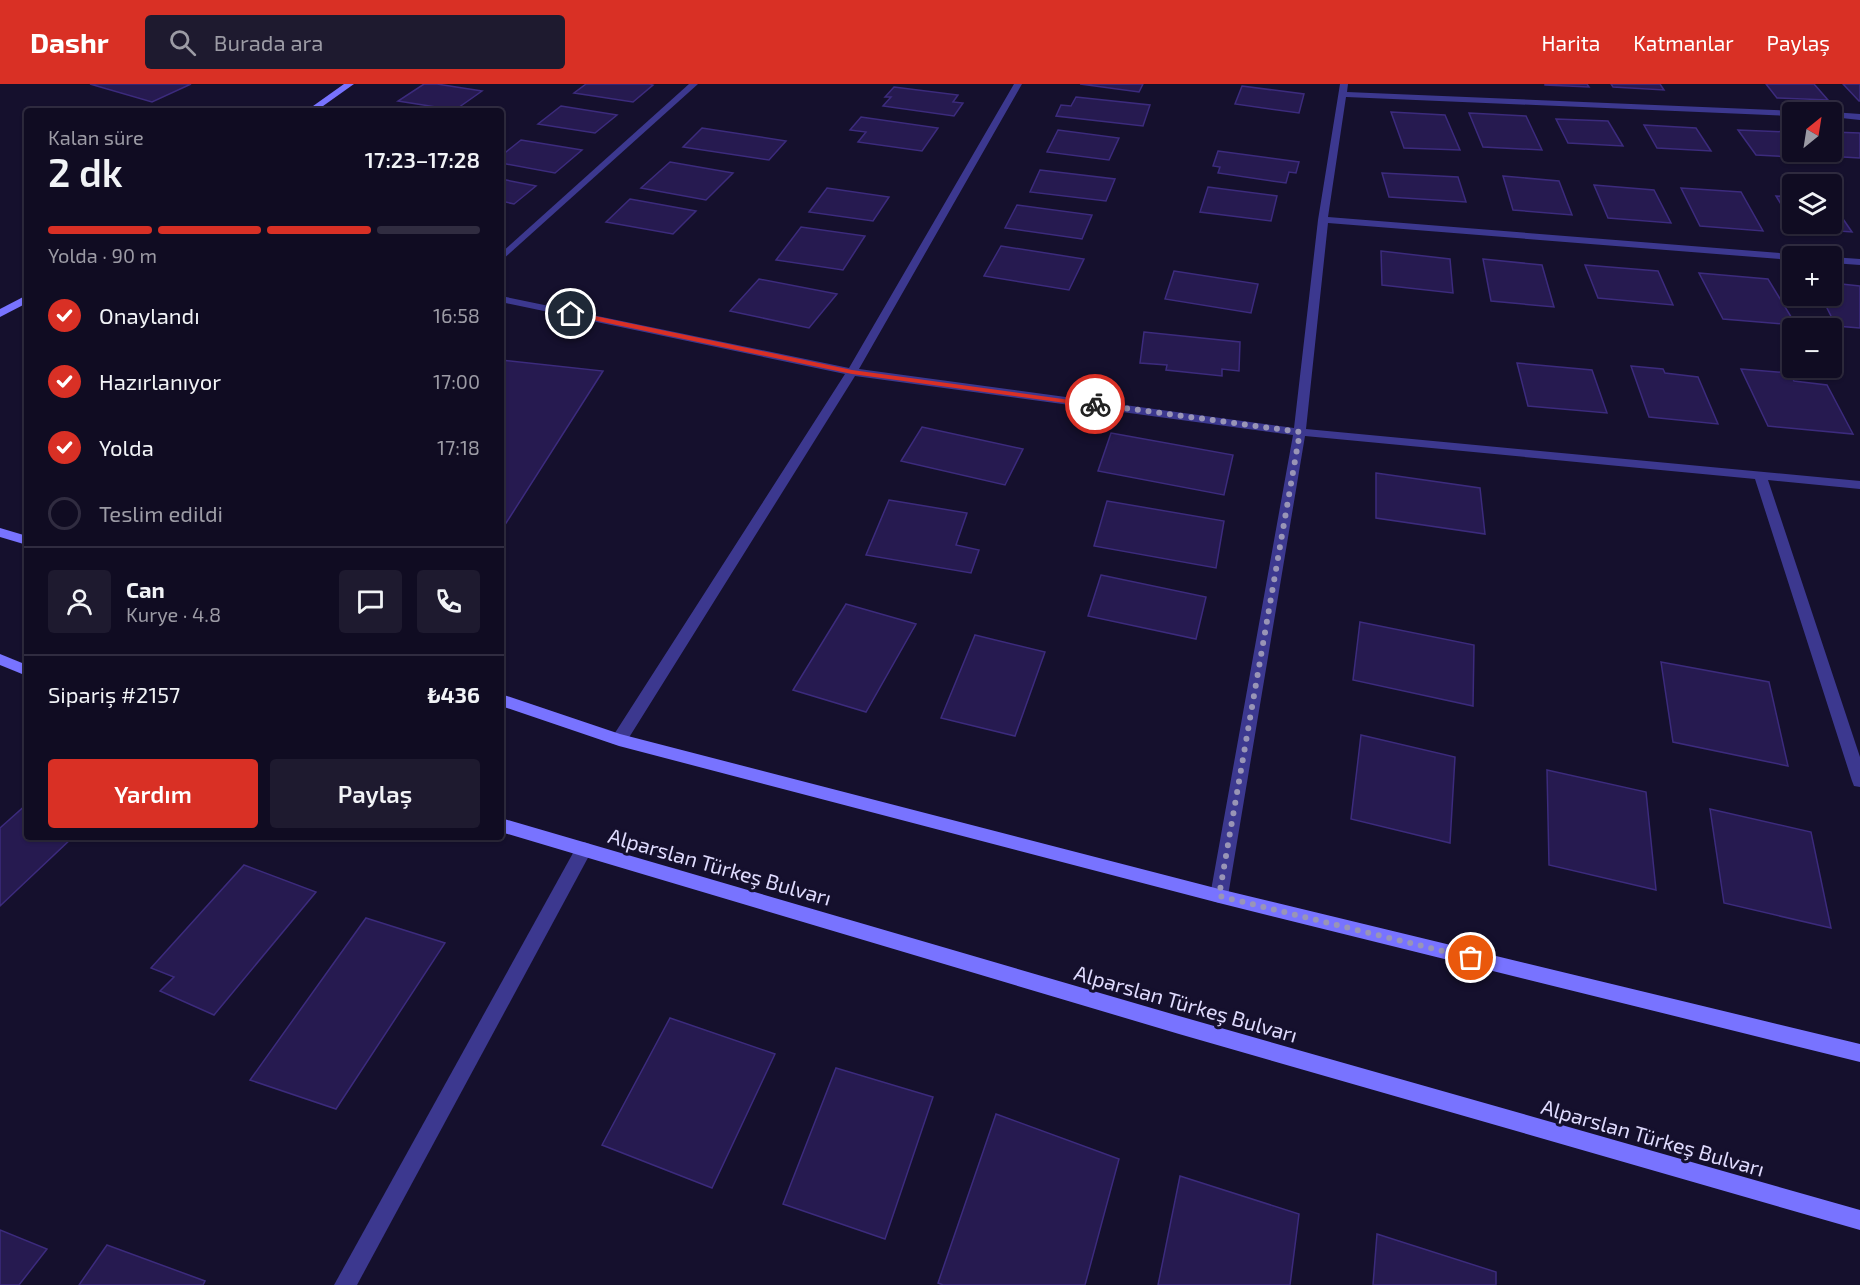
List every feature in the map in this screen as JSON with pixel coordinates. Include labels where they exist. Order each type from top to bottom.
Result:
[{"type":"main road","points":[[314,108],[350,84]]},
{"type":"main road","points":[[0,314],[24,300]]},
{"type":"main road","points":[[0,532],[24,540]]},
{"type":"main road","points":[[0,659],[24,670]]},
{"type":"main road","points":[[504,701],[619,740],[1219,896],[1860,1053]]},
{"type":"main road","name":"Alparslan Türkeş Bulvarı","points":[[504,826],[1201,1032],[1860,1220]]},
{"type":"street","points":[[504,255],[694,84]]},
{"type":"street","points":[[619,740],[852,372],[1018,84]]},
{"type":"street","points":[[1219,896],[1300,432],[1323,219],[1344,89],[1782,112]]},
{"type":"street","points":[[1842,116],[1860,117]]},
{"type":"street","points":[[1323,219],[1782,256]]},
{"type":"street","points":[[1842,261],[1860,262]]},
{"type":"street","points":[[504,300],[852,372],[1300,432],[1860,484]]},
{"type":"street","points":[[1760,474],[1860,781]]},
{"type":"street","points":[[345,1285],[584,849]]},
{"type":"building","points":[[90,84],[191,84],[152,102]]},
{"type":"building","points":[[424,84],[482,91],[458,108],[442,108],[398,101]]},
{"type":"building","points":[[586,84],[653,85],[633,102],[574,93]]},
{"type":"building","points":[[1080,84],[1143,84],[1139,92]]},
{"type":"building","points":[[1587,84],[1589,87],[1545,85]]},
{"type":"building","points":[[1611,84],[1660,84],[1664,90],[1613,87]]},
{"type":"building","points":[[1766,84],[1814,84],[1828,100],[1777,98]]},
{"type":"building","points":[[1843,84],[1860,84],[1860,101],[1859,101]]},
{"type":"building","points":[[1242,86],[1304,94],[1299,113],[1235,104]]},
{"type":"building","points":[[894,87],[958,95],[953,102],[963,103],[954,116],[883,106],[891,97],[885,97]]},
{"type":"building","points":[[1076,97],[1150,105],[1143,126],[1056,116],[1061,105],[1071,106]]},
{"type":"building","points":[[561,106],[617,115],[595,133],[538,124]]},
{"type":"building","points":[[1391,112],[1445,115],[1460,150],[1404,148]]},
{"type":"building","points":[[1469,113],[1526,116],[1542,150],[1483,147]]},
{"type":"building","points":[[861,117],[938,128],[922,151],[858,142],[866,132],[850,130]]},
{"type":"building","points":[[1556,119],[1608,121],[1623,146],[1568,143]]},
{"type":"building","points":[[1644,125],[1696,128],[1711,151],[1657,148]]},
{"type":"building","points":[[702,128],[786,141],[769,160],[683,147]]},
{"type":"building","points":[[1058,130],[1119,138],[1109,160],[1047,152]]},
{"type":"building","points":[[1738,130],[1782,132],[1782,156],[1756,155]]},
{"type":"building","points":[[1842,132],[1860,133],[1860,158],[1842,157]]},
{"type":"building","points":[[521,140],[582,150],[555,173],[504,164],[504,154]]},
{"type":"building","points":[[1218,151],[1299,162],[1296,173],[1289,172],[1286,183],[1218,173],[1220,167],[1213,166]]},
{"type":"building","points":[[670,162],[733,173],[706,200],[641,188]]},
{"type":"building","points":[[1040,170],[1115,179],[1106,201],[1030,192]]},
{"type":"building","points":[[1382,173],[1458,177],[1466,202],[1389,197]]},
{"type":"building","points":[[1503,176],[1559,181],[1572,215],[1513,210]]},
{"type":"building","points":[[504,180],[536,186],[514,204],[504,202]]},
{"type":"building","points":[[1594,185],[1654,190],[1671,223],[1608,218]]},
{"type":"building","points":[[1208,187],[1277,196],[1271,221],[1200,212]]},
{"type":"building","points":[[827,188],[889,197],[873,221],[809,212]]},
{"type":"building","points":[[1681,188],[1741,192],[1763,231],[1700,226]]},
{"type":"building","points":[[1776,196],[1782,196],[1782,206]]},
{"type":"building","points":[[630,199],[696,211],[673,234],[606,222]]},
{"type":"building","points":[[1017,205],[1092,215],[1082,239],[1005,228]]},
{"type":"building","points":[[1842,218],[1852,232],[1842,231]]},
{"type":"building","points":[[801,227],[865,236],[843,270],[776,260]]},
{"type":"building","points":[[1001,246],[1084,259],[1069,290],[984,276]]},
{"type":"building","points":[[1381,251],[1450,259],[1453,293],[1382,285]]},
{"type":"building","points":[[1483,259],[1542,265],[1554,307],[1491,301]]},
{"type":"building","points":[[1585,265],[1658,271],[1673,305],[1598,298]]},
{"type":"building","points":[[1174,271],[1258,284],[1251,313],[1165,299]]},
{"type":"building","points":[[1699,273],[1768,279],[1782,302],[1782,306],[1784,306],[1792,318],[1782,318],[1782,324],[1723,319]]},
{"type":"building","points":[[759,279],[837,294],[809,328],[730,311]]},
{"type":"building","points":[[1842,284],[1860,286],[1860,328],[1842,326],[1842,318],[1832,318],[1826,306],[1842,306]]},
{"type":"building","points":[[1144,332],[1240,342],[1239,371],[1222,369],[1222,376],[1166,370],[1167,365],[1140,363]]},
{"type":"building","points":[[504,360],[603,371],[504,526]]},
{"type":"building","points":[[1517,363],[1592,370],[1607,413],[1528,406]]},
{"type":"building","points":[[1631,366],[1663,369],[1665,373],[1698,377],[1718,424],[1649,417]]},
{"type":"building","points":[[1741,369],[1782,372],[1782,378],[1827,385],[1853,434],[1768,426]]},
{"type":"building","points":[[922,427],[1023,449],[1005,485],[901,461]]},
{"type":"building","points":[[1111,433],[1233,455],[1224,495],[1098,471]]},
{"type":"building","points":[[1376,473],[1480,488],[1485,534],[1376,518]]},
{"type":"building","points":[[889,500],[967,513],[956,545],[979,550],[971,573],[866,555]]},
{"type":"building","points":[[1107,501],[1224,521],[1216,568],[1094,546]]},
{"type":"building","points":[[1101,575],[1206,597],[1196,639],[1088,616]]},
{"type":"building","points":[[846,604],[916,624],[866,712],[793,690]]},
{"type":"building","points":[[1360,622],[1474,645],[1473,706],[1353,680]]},
{"type":"building","points":[[975,635],[1045,652],[1015,736],[941,718]]},
{"type":"building","points":[[1661,662],[1769,682],[1788,766],[1673,742]]},
{"type":"building","points":[[1361,735],[1455,757],[1450,843],[1351,819]]},
{"type":"building","points":[[1547,770],[1646,792],[1656,890],[1549,865]]},
{"type":"building","points":[[24,807],[24,840],[70,840],[0,906],[0,828]]},
{"type":"building","points":[[1710,809],[1811,832],[1831,928],[1724,903]]},
{"type":"building","points":[[244,865],[316,892],[214,1015],[160,991],[174,977],[151,968]]},
{"type":"building","points":[[366,918],[445,943],[336,1109],[250,1080]]},
{"type":"building","points":[[670,1018],[775,1054],[712,1188],[602,1145]]},
{"type":"building","points":[[836,1068],[933,1097],[885,1239],[783,1204]]},
{"type":"building","points":[[996,1114],[1119,1159],[1085,1285],[943,1285],[938,1283]]},
{"type":"building","points":[[1180,1176],[1299,1214],[1290,1285],[1158,1285]]},
{"type":"building","points":[[0,1230],[47,1249],[19,1285],[0,1285]]},
{"type":"building","points":[[1377,1234],[1496,1272],[1496,1285],[1373,1285]]},
{"type":"building","points":[[107,1245],[205,1281],[203,1285],[79,1285]]},
{"type":"way so far","points":[[1095,404],[1300,432],[1219,896],[1471,958]]},
{"type":"route","points":[[571,314],[852,372],[1095,404]]}]
